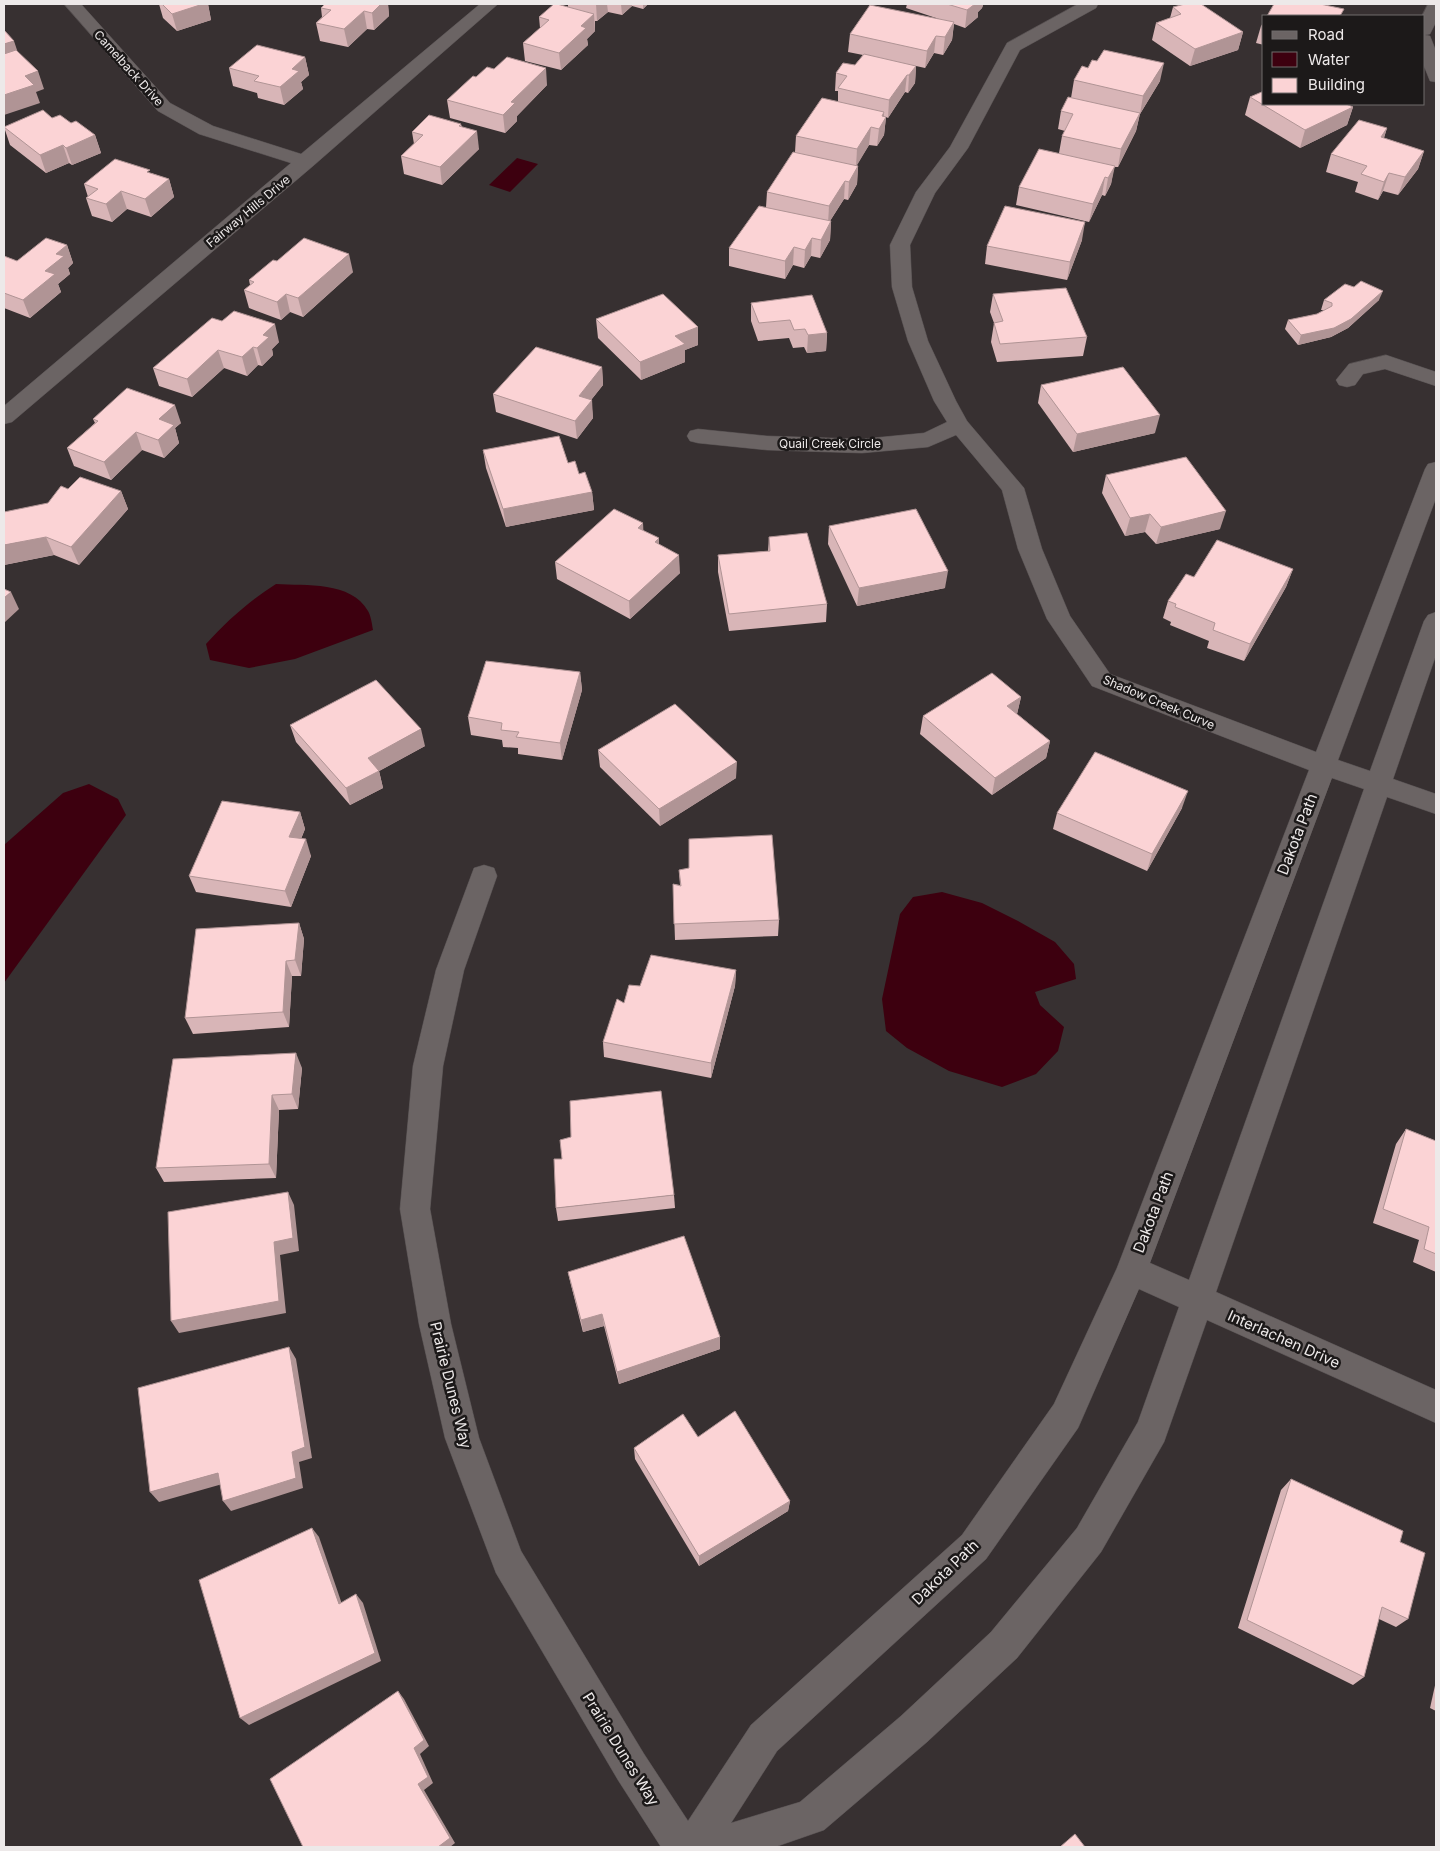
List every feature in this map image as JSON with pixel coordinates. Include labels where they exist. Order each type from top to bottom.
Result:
[{"type":"street","name":"Camelback Drive","points":[[72,4],[164,107],[206,130],[306,162]]},
{"type":"street","name":"Fairway Hills Drive","points":[[4,417],[490,4]]},
{"type":"street","name":"Shadow Creek Curve","points":[[1090,4],[1013,48],[959,148],[926,192],[900,245],[902,287],[918,341],[945,400],[960,425],[1013,488],[1030,549],[1059,619],[1101,680],[1207,722],[1436,804]]},
{"type":"street","points":[[1425,28],[1436,4]]},
{"type":"street","points":[[1425,43],[1436,78]]},
{"type":"street","points":[[1348,380],[1356,369],[1386,362],[1436,379]]},
{"type":"street","name":"Quail Creek Circle","points":[[698,436],[767,443],[862,446],[928,440],[960,425]]},
{"type":"street","name":"Dakota Path","points":[[694,1847],[764,1738],[974,1547],[1066,1416],[1132,1270],[1436,469]]},
{"type":"street","points":[[716,1847],[811,1817],[914,1729],[1004,1645],[1089,1540],[1152,1430],[1436,621]]},
{"type":"street","name":"Prairie Dunes Way","points":[[484,876],[450,970],[428,1066],[415,1209],[435,1324],[462,1438],[508,1560],[631,1767],[683,1847]]},
{"type":"street","name":"Interlachen Drive","points":[[1132,1270],[1436,1407]]},
{"type":"water","points":[[517,158],[538,164],[510,192],[489,185]]},
{"type":"water","points":[[276,584],[327,587],[351,594],[368,611],[373,630],[295,659],[249,668],[210,660],[206,644],[239,612]]},
{"type":"water","points":[[89,784],[118,799],[126,815],[4,983],[4,845],[63,793]]},
{"type":"water","points":[[942,892],[982,903],[1018,921],[1055,942],[1074,964],[1076,979],[1035,992],[1040,1005],[1064,1027],[1058,1051],[1036,1074],[1002,1087],[949,1071],[907,1048],[886,1031],[882,999],[900,914],[913,897]]},
{"type":"building","points":[[162,4],[203,4],[172,14]]},
{"type":"building","points":[[325,4],[381,4],[372,13],[364,11],[344,29],[316,23],[331,10],[321,8]]},
{"type":"building","points":[[554,4],[594,14],[581,26],[586,28],[559,53],[523,43],[549,20],[539,17]]},
{"type":"building","points":[[947,4],[975,4],[967,10]]},
{"type":"building","points":[[1185,4],[1201,4],[1243,32],[1195,49],[1156,23],[1181,14],[1173,7]]},
{"type":"building","points":[[1274,4],[1320,4],[1344,9],[1341,15],[1268,15]]},
{"type":"building","points":[[870,5],[954,22],[945,37],[936,36],[927,51],[850,34]]},
{"type":"building","points":[[4,30],[14,41],[4,44]]},
{"type":"building","points":[[257,45],[305,57],[292,69],[299,71],[280,87],[254,81],[259,76],[229,68]]},
{"type":"building","points":[[16,50],[38,71],[25,76],[34,85],[4,95],[4,54]]},
{"type":"building","points":[[1104,50],[1164,63],[1143,96],[1074,80],[1082,66],[1088,68],[1092,60],[1097,61]]},
{"type":"building","points":[[864,54],[916,66],[889,100],[838,88],[847,76],[836,73],[843,63],[855,65]]},
{"type":"building","points":[[507,57],[546,68],[511,102],[515,103],[503,115],[447,100],[473,76],[476,77],[487,67],[494,69]]},
{"type":"building","points":[[1262,92],[1262,104],[1250,97]]},
{"type":"building","points":[[1068,97],[1140,113],[1121,149],[1062,136],[1073,114],[1061,111]]},
{"type":"building","points":[[822,98],[884,112],[882,116],[886,117],[879,129],[871,127],[857,149],[796,136]]},
{"type":"building","points":[[1263,105],[1348,105],[1353,107],[1305,130]]},
{"type":"building","points":[[43,110],[52,118],[60,115],[71,123],[76,121],[95,135],[66,148],[63,145],[40,155],[4,127]]},
{"type":"building","points":[[429,115],[461,124],[459,126],[477,131],[440,167],[401,156],[423,135],[412,132]]},
{"type":"building","points":[[1359,120],[1387,128],[1381,137],[1424,151],[1405,177],[1389,173],[1384,182],[1361,174],[1367,166],[1331,154]]},
{"type":"building","points":[[1039,149],[1115,166],[1108,178],[1105,177],[1093,204],[1019,187]]},
{"type":"building","points":[[793,152],[858,166],[849,182],[845,181],[829,206],[767,192]]},
{"type":"building","points":[[115,159],[150,170],[147,172],[169,179],[145,199],[121,191],[106,204],[86,198],[98,189],[84,184]]},
{"type":"building","points":[[759,206],[831,221],[821,240],[812,238],[805,250],[794,247],[785,261],[729,248]]},
{"type":"building","points":[[1005,206],[1085,222],[1070,262],[987,246]]},
{"type":"building","points":[[46,238],[67,245],[56,254],[64,256],[45,271],[55,274],[23,300],[4,293],[4,256],[17,261]]},
{"type":"building","points":[[304,238],[349,254],[298,298],[286,294],[277,302],[244,290],[254,282],[249,280],[273,260],[277,261]]},
{"type":"building","points":[[1361,281],[1383,291],[1351,319],[1334,328],[1301,335],[1288,320],[1317,314],[1332,306],[1332,303],[1324,300],[1345,284],[1354,287]]},
{"type":"building","points":[[1066,288],[1087,337],[1000,344],[994,323],[1003,321],[993,294]]},
{"type":"building","points":[[663,294],[698,327],[675,336],[685,344],[640,362],[596,319]]},
{"type":"building","points":[[812,295],[827,333],[808,335],[805,329],[794,330],[790,320],[759,323],[751,303]]},
{"type":"building","points":[[234,311],[275,324],[263,335],[269,337],[257,348],[253,347],[242,357],[218,350],[187,379],[153,368],[212,318],[222,321]]},
{"type":"building","points":[[536,347],[602,367],[579,396],[592,400],[575,421],[493,394]]},
{"type":"building","points":[[1123,367],[1160,415],[1077,434],[1041,385]]},
{"type":"building","points":[[127,388],[175,405],[159,419],[174,425],[158,440],[136,432],[104,462],[67,448],[98,421],[93,419]]},
{"type":"building","points":[[559,436],[568,463],[575,461],[579,474],[585,472],[592,492],[503,509],[483,450]]},
{"type":"building","points":[[1186,457],[1226,511],[1161,527],[1150,514],[1130,518],[1106,475]]},
{"type":"building","points":[[80,477],[121,491],[71,547],[46,537],[4,545],[4,512],[48,503],[61,486],[68,489]]},
{"type":"building","points":[[614,509],[643,523],[638,528],[659,538],[655,542],[679,555],[629,601],[555,562]]},
{"type":"building","points":[[916,509],[948,571],[859,588],[829,526]]},
{"type":"building","points":[[807,533],[827,604],[729,614],[718,555],[770,551],[769,537]]},
{"type":"building","points":[[1217,540],[1293,569],[1250,644],[1213,630],[1215,623],[1175,607],[1176,604],[1168,601],[1186,574],[1194,577]]},
{"type":"building","points":[[4,589],[11,592],[4,598]]},
{"type":"building","points":[[486,661],[580,672],[560,743],[516,737],[519,732],[501,730],[502,723],[468,717]]},
{"type":"building","points":[[992,673],[1021,697],[1007,706],[1050,741],[995,778],[923,716]]},
{"type":"building","points":[[376,680],[421,729],[368,758],[379,771],[346,788],[290,725]]},
{"type":"building","points":[[675,704],[737,762],[659,809],[598,750]]},
{"type":"building","points":[[1095,752],[1188,791],[1152,854],[1057,813]]},
{"type":"building","points":[[222,801],[300,812],[289,837],[306,839],[285,891],[189,876]]},
{"type":"building","points":[[772,835],[779,920],[674,924],[673,884],[681,886],[679,870],[689,868],[689,839]]},
{"type":"building","points":[[299,923],[295,960],[286,961],[283,1012],[185,1018],[196,929]]},
{"type":"building","points":[[651,955],[736,970],[711,1063],[603,1042],[617,999],[624,1003],[629,985],[640,986]]},
{"type":"building","points":[[296,1053],[292,1094],[272,1095],[269,1164],[156,1168],[173,1059]]},
{"type":"building","points":[[661,1091],[674,1195],[556,1208],[554,1159],[562,1159],[560,1140],[571,1137],[570,1101]]},
{"type":"building","points":[[1406,1129],[1436,1141],[1436,1254],[1424,1249],[1429,1227],[1383,1209]]},
{"type":"building","points":[[288,1192],[293,1238],[274,1242],[279,1301],[171,1321],[168,1212]]},
{"type":"building","points":[[684,1236],[720,1337],[617,1372],[602,1314],[581,1320],[568,1272]]},
{"type":"building","points":[[289,1347],[305,1447],[292,1452],[296,1478],[223,1501],[218,1473],[150,1492],[138,1388]]},
{"type":"building","points":[[735,1411],[790,1501],[699,1556],[634,1448],[683,1414],[698,1437]]},
{"type":"building","points":[[1291,1479],[1403,1531],[1400,1542],[1425,1553],[1408,1619],[1382,1607],[1364,1677],[1247,1620]]},
{"type":"building","points":[[312,1528],[339,1604],[356,1594],[375,1653],[240,1718],[199,1580]]},
{"type":"building","points":[[398,1691],[424,1740],[414,1748],[428,1777],[418,1784],[450,1838],[438,1847],[303,1847],[270,1779]]},
{"type":"building","points":[[1075,1834],[1085,1847],[1060,1847]]}]
